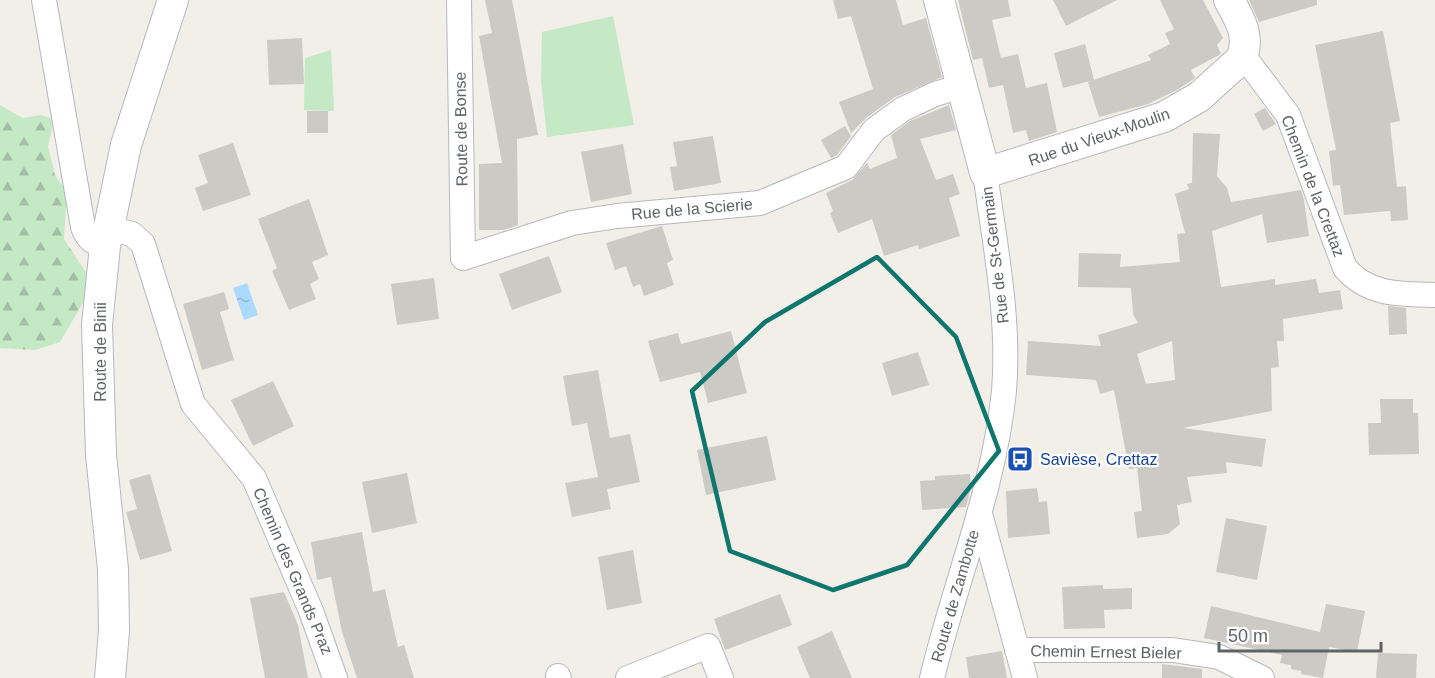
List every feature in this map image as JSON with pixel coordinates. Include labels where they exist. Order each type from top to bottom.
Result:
[{"type":"street","points":[[44,0],[83,227],[86,236],[95,243],[107,237]]},
{"type":"street","name":"Route de Binii","points":[[110,678],[114,632],[113,569],[101,455],[97,325],[107,237],[126,145],[173,0]]},
{"type":"street","name":"Route de Bonse","points":[[459,0],[463,258]]},
{"type":"street","name":"Rue de St-Germain","points":[[939,0],[985,173],[1003,308],[1004,389],[996,446],[980,514]]},
{"type":"street","points":[[1229,0],[1245,36],[1243,55]]},
{"type":"street","name":"Rue du Vieux-Moulin","points":[[985,173],[1164,117],[1207,91],[1243,55]]},
{"type":"street","name":"Chemin de la Crettaz","points":[[1243,55],[1288,115],[1345,268],[1363,285],[1372,289],[1435,295]]},
{"type":"street","name":"Rue de la Scierie","points":[[463,258],[572,223],[617,216],[760,203],[846,167],[874,130],[903,109],[935,94],[962,86]]},
{"type":"street","name":"Chemin des Grands Praz","points":[[107,237],[132,234],[143,243],[193,404],[254,478],[308,603],[335,678]]},
{"type":"street","points":[[980,514],[1025,678]]},
{"type":"street","name":"Route de Zambotte","points":[[932,678],[980,514]]},
{"type":"street","points":[[628,678],[708,646],[721,678]]},
{"type":"street","name":"Chemin Ernest Bieler","points":[[1017,650],[1173,650],[1219,657],[1262,678]]},
{"type":"highlighted area","points":[[877,257],[956,337],[999,451],[907,565],[833,590],[730,551],[692,391],[765,322]]},
{"type":"green space","points":[[613,16],[634,125],[547,137],[541,81],[542,32]]},
{"type":"green space","points":[[331,50],[334,111],[304,110],[305,58]]},
{"type":"green space","points":[[0,105],[23,118],[41,115],[54,119],[48,147],[55,175],[67,192],[64,239],[87,274],[88,294],[60,342],[35,350],[0,348]]},
{"type":"water","points":[[247,283],[258,315],[244,320],[233,288]]},
{"type":"building","points":[[485,0],[512,0],[538,135],[517,139],[518,225],[504,230],[479,230],[479,164],[502,163],[479,36],[492,33]]},
{"type":"building","points":[[833,0],[896,0],[903,25],[926,18],[942,77],[895,97],[866,118],[851,133],[839,102],[873,89],[851,16],[838,19]]},
{"type":"building","points":[[958,0],[1008,0],[1011,16],[992,20],[1001,58],[1018,54],[1026,88],[1047,83],[1057,132],[1029,141],[1026,130],[1013,133],[1003,85],[989,88],[982,58],[973,60]]},
{"type":"building","points":[[1053,0],[1117,0],[1066,26]]},
{"type":"building","points":[[1160,0],[1203,0],[1223,38],[1217,45],[1221,54],[1191,70],[1195,78],[1177,90],[1148,104],[1099,117],[1088,82],[1151,60],[1148,55],[1170,44],[1165,33],[1174,29]]},
{"type":"building","points":[[1249,0],[1317,0],[1317,5],[1259,22]]},
{"type":"building","points":[[1383,31],[1400,121],[1390,123],[1397,187],[1406,186],[1408,220],[1391,221],[1390,211],[1344,215],[1340,185],[1333,186],[1329,151],[1336,150],[1315,45]]},
{"type":"building","points":[[302,38],[304,84],[269,85],[267,40]]},
{"type":"building","points":[[1085,44],[1094,80],[1063,88],[1054,53]]},
{"type":"building","points":[[949,105],[956,130],[920,139],[936,180],[953,174],[960,194],[949,198],[960,236],[919,249],[918,245],[884,256],[872,219],[838,233],[830,213],[833,211],[826,193],[852,180],[867,163],[870,169],[897,158],[891,135],[910,121]]},
{"type":"building","points":[[1265,108],[1276,124],[1263,131],[1254,114]]},
{"type":"building","points":[[307,111],[328,111],[328,133],[307,133]]},
{"type":"building","points":[[845,126],[851,136],[837,155],[831,158],[821,140]]},
{"type":"building","points":[[1193,133],[1220,134],[1217,176],[1227,188],[1231,202],[1301,190],[1309,236],[1267,243],[1262,214],[1212,231],[1221,287],[1275,279],[1275,285],[1316,279],[1319,293],[1340,290],[1343,309],[1283,319],[1284,341],[1277,341],[1279,367],[1271,368],[1272,411],[1183,428],[1266,439],[1262,467],[1226,462],[1227,473],[1187,477],[1192,502],[1177,505],[1180,524],[1168,534],[1137,538],[1134,512],[1142,511],[1137,468],[1129,469],[1114,390],[1100,394],[1096,380],[1026,375],[1028,341],[1101,346],[1098,335],[1138,323],[1133,314],[1131,288],[1078,287],[1079,253],[1121,254],[1120,267],[1180,262],[1177,234],[1185,233],[1175,194],[1189,189],[1187,184],[1192,183]],"holes":[[[1172,341],[1175,380],[1146,384],[1137,354]]]},
{"type":"building","points":[[713,136],[721,183],[674,191],[670,167],[677,166],[673,142]]},
{"type":"building","points":[[233,143],[251,195],[203,211],[195,188],[208,183],[198,155]]},
{"type":"building","points":[[623,144],[632,194],[591,202],[581,152]]},
{"type":"building","points":[[309,199],[328,255],[312,262],[319,279],[310,284],[316,299],[289,310],[272,271],[277,268],[258,219]]},
{"type":"building","points":[[662,226],[673,260],[667,263],[674,285],[644,296],[640,284],[633,287],[626,266],[615,270],[606,243]]},
{"type":"building","points":[[549,256],[562,292],[512,310],[499,274]]},
{"type":"building","points":[[434,278],[439,319],[397,325],[391,284]]},
{"type":"building","points":[[224,292],[229,309],[220,312],[234,360],[202,370],[183,304]]},
{"type":"building","points":[[1388,306],[1406,308],[1407,334],[1389,335]]},
{"type":"building","points":[[731,331],[747,393],[708,403],[700,372],[660,382],[648,341],[678,333],[681,344]]},
{"type":"building","points":[[918,352],[929,385],[892,396],[882,363]]},
{"type":"building","points":[[598,370],[610,438],[630,434],[640,482],[607,489],[611,509],[572,517],[565,483],[598,477],[587,423],[572,426],[563,376]]},
{"type":"building","points":[[273,381],[294,426],[253,446],[231,400]]},
{"type":"building","points":[[1380,399],[1413,399],[1413,413],[1418,413],[1419,454],[1369,455],[1368,423],[1381,423]]},
{"type":"building","points":[[767,436],[776,480],[706,495],[697,450]]},
{"type":"building","points":[[407,473],[417,523],[372,533],[362,482]]},
{"type":"building","points":[[150,474],[172,551],[140,560],[126,512],[137,509],[129,480]]},
{"type":"building","points":[[970,474],[971,488],[966,507],[922,510],[920,481],[935,480],[935,476]]},
{"type":"building","points":[[1037,488],[1039,502],[1047,501],[1050,534],[1008,538],[1006,491]]},
{"type":"building","points":[[1226,518],[1267,526],[1257,580],[1216,572]]},
{"type":"building","points":[[362,532],[373,592],[385,589],[398,647],[404,645],[414,678],[357,678],[342,632],[331,577],[317,580],[311,542]]},
{"type":"building","points":[[633,550],[642,603],[607,610],[598,557]]},
{"type":"building","points":[[1103,585],[1103,589],[1132,588],[1132,609],[1104,610],[1105,628],[1064,629],[1062,587]]},
{"type":"building","points":[[284,592],[298,625],[308,678],[265,678],[250,598]]},
{"type":"building","points":[[780,594],[792,625],[725,650],[714,619]]},
{"type":"building","points":[[1326,604],[1365,611],[1357,652],[1329,647],[1323,678],[1301,674],[1301,671],[1291,669],[1291,665],[1280,663],[1282,655],[1204,638],[1211,606],[1320,632]]},
{"type":"building","points":[[832,631],[852,678],[810,678],[797,647]]},
{"type":"building","points":[[1002,651],[1007,678],[969,678],[966,657]]},
{"type":"building","points":[[1378,653],[1417,654],[1416,678],[1376,678]]},
{"type":"building","points":[[1162,664],[1202,669],[1202,678],[1162,678]]},
{"type":"place","name":"Savièse, Crettaz","points":[[1020,459]]}]
